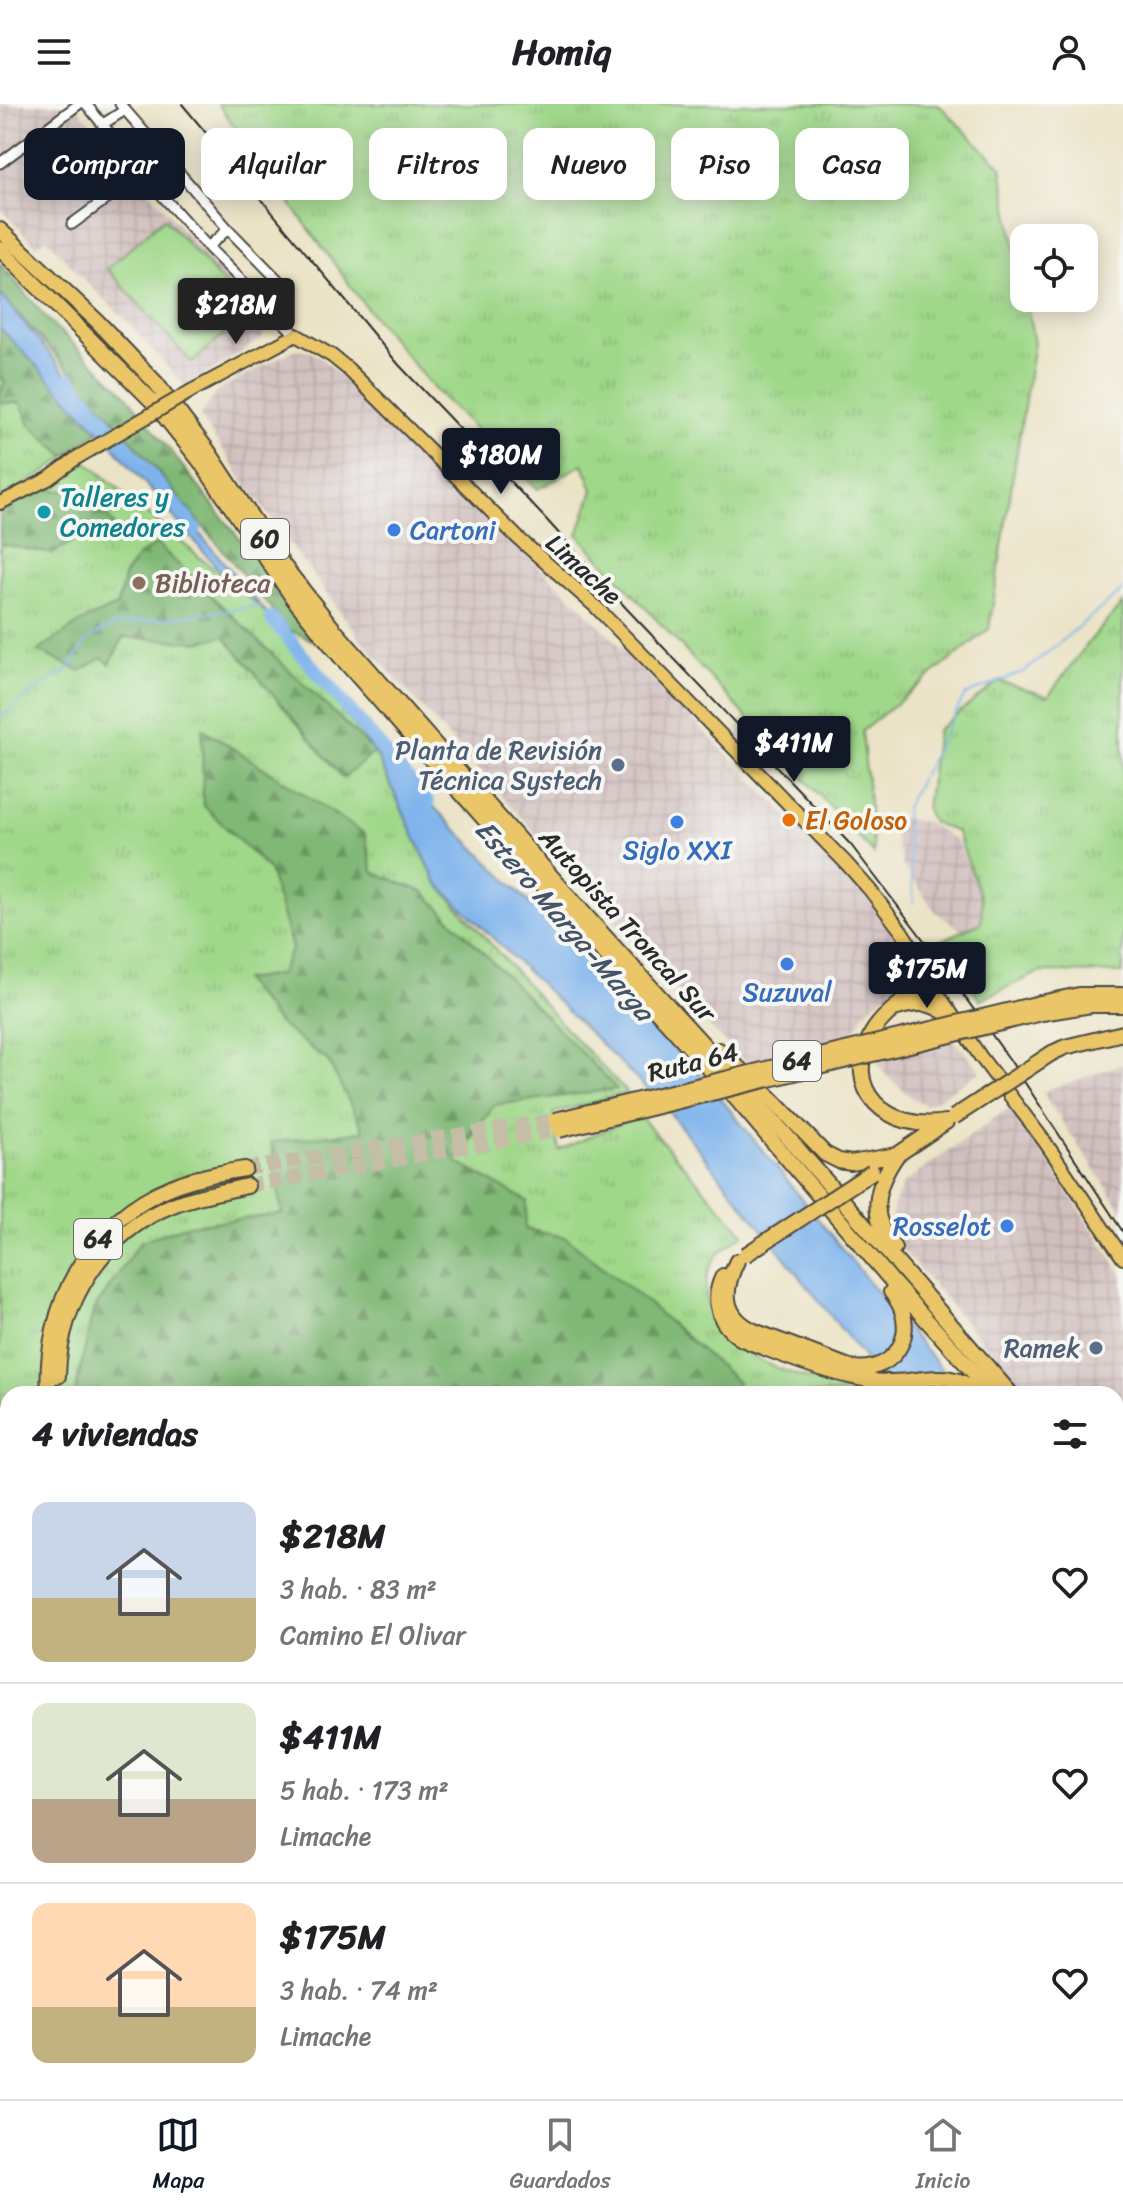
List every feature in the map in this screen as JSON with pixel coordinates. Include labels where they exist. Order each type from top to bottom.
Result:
[{"type":"highway","name":"Autopista Troncal Sur","points":[[0,230],[118,341],[156,383],[208,451],[268,543],[317,609],[586,916],[785,1134],[1004,1386]]},
{"type":"highway","name":"Autopista Troncal Sur","points":[[0,249],[153,402],[200,461],[293,598],[340,656],[760,1126],[986,1386]]},
{"type":"highway","points":[[931,976],[878,1024],[866,1047],[862,1071],[866,1089],[878,1105],[895,1118],[917,1124],[950,1120]]},
{"type":"highway","name":"Ruta 64","points":[[557,1125],[1041,1008],[1079,995],[1123,995]]},
{"type":"highway","points":[[894,1010],[913,1004],[928,1004],[942,1009],[958,1023]]},
{"type":"highway","name":"Ruta 64","points":[[1041,1008],[1123,1005]]},
{"type":"highway","points":[[671,1009],[770,1097],[825,1154],[851,1163],[897,1155]]},
{"type":"highway","points":[[967,1386],[944,1377],[889,1382],[856,1378],[749,1342],[730,1331],[721,1318],[717,1297],[722,1277],[741,1258],[1052,1053],[1119,1036]]},
{"type":"highway","points":[[741,1258],[729,1278],[727,1292],[732,1313],[742,1324],[852,1368],[866,1369],[879,1365],[896,1353],[906,1326],[903,1312],[892,1293],[795,1175],[760,1126]]},
{"type":"highway","points":[[897,1155],[878,1197],[877,1211],[882,1231],[909,1267],[1013,1386]]},
{"type":"highway","name":"64","points":[[49,1386],[50,1350],[59,1309],[76,1270],[100,1236],[132,1208],[169,1187],[245,1169]]},
{"type":"highway","name":"64","points":[[58,1386],[58,1365],[67,1319],[78,1290],[103,1254],[135,1225],[160,1211],[186,1200],[247,1186]]},
{"type":"main road","points":[[0,503],[48,479],[78,457],[193,390],[296,335]]},
{"type":"main road","name":"Limache","points":[[296,335],[348,369],[518,538],[595,606],[854,872],[944,989],[1022,1101],[1045,1142]]},
{"type":"main road","name":"Limache","points":[[931,976],[936,991],[958,1023],[1121,1252]]},
{"type":"main road","points":[[913,994],[928,1004]]},
{"type":"street","points":[[0,163],[79,104]]},
{"type":"street","name":"Limache","points":[[86,104],[106,128]]},
{"type":"street","points":[[103,124],[123,107],[228,229],[292,294]]},
{"type":"street","points":[[72,224],[105,200]]},
{"type":"street","name":"Limache","points":[[166,200],[296,335]]},
{"type":"street","points":[[208,247],[228,229]]},
{"type":"shaded area","points":[[0,104],[74,104],[95,128],[24,128],[24,200],[157,200],[199,249],[263,314],[263,338],[185,387],[47,238],[36,246],[0,208]]},
{"type":"shaded area","points":[[298,349],[321,358],[580,605],[859,889],[885,920],[901,944],[895,948],[896,954],[905,966],[896,988],[868,1008],[853,1032],[763,1079],[715,1032],[363,642],[244,482],[200,416],[218,390]]},
{"type":"shaded area","points":[[889,817],[926,822],[957,841],[982,901],[981,923],[963,931],[935,911],[903,865]]},
{"type":"shaded area","points":[[918,1013],[933,1016],[981,1071],[925,1104],[912,1098],[886,1075],[877,1062],[877,1048],[885,1035]]},
{"type":"shaded area","points":[[1123,1064],[1123,1211],[1042,1092]]},
{"type":"shaded area","points":[[1012,1106],[1123,1276],[1123,1386],[1020,1386],[896,1242],[891,1227],[893,1206],[904,1183]]},
{"type":"green space","points":[[218,104],[938,104],[1001,167],[1011,224],[1010,312],[1028,312],[1034,343],[989,629],[862,731],[874,854],[578,535],[593,490],[583,464],[538,489],[435,390],[368,310],[288,200],[353,200],[353,128],[235,128]]},
{"type":"green space","points":[[164,218],[249,311],[192,363],[107,269]]},
{"type":"green space","points":[[0,263],[46,318],[124,392],[323,645],[289,630],[119,425],[0,294]]},
{"type":"green space","points":[[0,323],[99,431],[65,456],[30,425],[21,403],[0,403],[5,382],[0,376]]},
{"type":"green space","points":[[0,328],[99,431],[47,471],[0,499]]},
{"type":"green space","points":[[87,462],[260,606],[375,752],[436,882],[627,1093],[553,1113],[559,1150],[639,1115],[744,1234],[718,1255],[712,1263],[707,1281],[709,1308],[725,1337],[774,1367],[837,1386],[0,1386],[0,511],[20,503]]},
{"type":"green space","points":[[47,487],[59,491],[86,490],[121,534],[113,537],[83,535],[52,554],[0,544],[0,511]]},
{"type":"green space","points":[[157,544],[375,752],[343,778],[224,636],[199,642],[123,637],[110,664],[102,658],[80,671],[38,651],[81,622],[117,606],[125,574],[139,555]]},
{"type":"green space","points":[[1123,603],[1123,973],[1040,972],[980,1000],[940,941],[981,923],[982,901],[957,832],[932,822],[926,809],[937,730],[999,681],[1048,696]]},
{"type":"green space","points":[[202,728],[365,834],[373,872],[424,892],[617,1089],[494,1105],[456,1162],[527,1201],[525,1229],[565,1237],[644,1300],[738,1382],[737,1386],[77,1386],[93,1311],[141,1241],[188,1225],[282,1214],[271,1142],[364,1131],[328,1061],[279,1024],[243,980],[279,975],[292,948],[269,870],[203,805]]},
{"type":"water","points":[[0,294],[418,791],[705,1079],[955,1386],[887,1386],[665,1107],[436,882],[375,752],[260,606],[231,584],[107,439],[0,328]]},
{"type":"waterway","name":"Estero Marga-Marga","points":[[70,379],[195,529]]},
{"type":"waterway","points":[[914,904],[905,808],[965,695],[1025,671],[1123,590]]},
{"type":"waterway","points":[[0,718],[69,669],[88,639],[114,625],[260,606]]},
{"type":"waterway","name":"Estero Marga-Marga","points":[[271,618],[428,803]]},
{"type":"tunnel","points":[[245,1169],[555,1120]]},
{"type":"tunnel","points":[[247,1186],[559,1130]]},
{"type":"railway","points":[[182,104],[399,365],[851,845],[1010,1060],[1123,1232]]},
{"type":"place","name":"Talleres y Comedores","points":[[44,512]]},
{"type":"place","name":"Cartoni","points":[[394,530]]},
{"type":"place","name":"Biblioteca","points":[[139,583]]},
{"type":"place","name":"Planta de Revisión Técnica Systech","points":[[618,765]]},
{"type":"place","name":"El Goloso","points":[[789,820]]},
{"type":"place","name":"Siglo XXI","points":[[677,822]]},
{"type":"place","name":"Suzuval","points":[[787,964]]},
{"type":"place","name":"Rosselot","points":[[1007,1226]]},
{"type":"place","name":"Ramek","points":[[1096,1348]]}]
